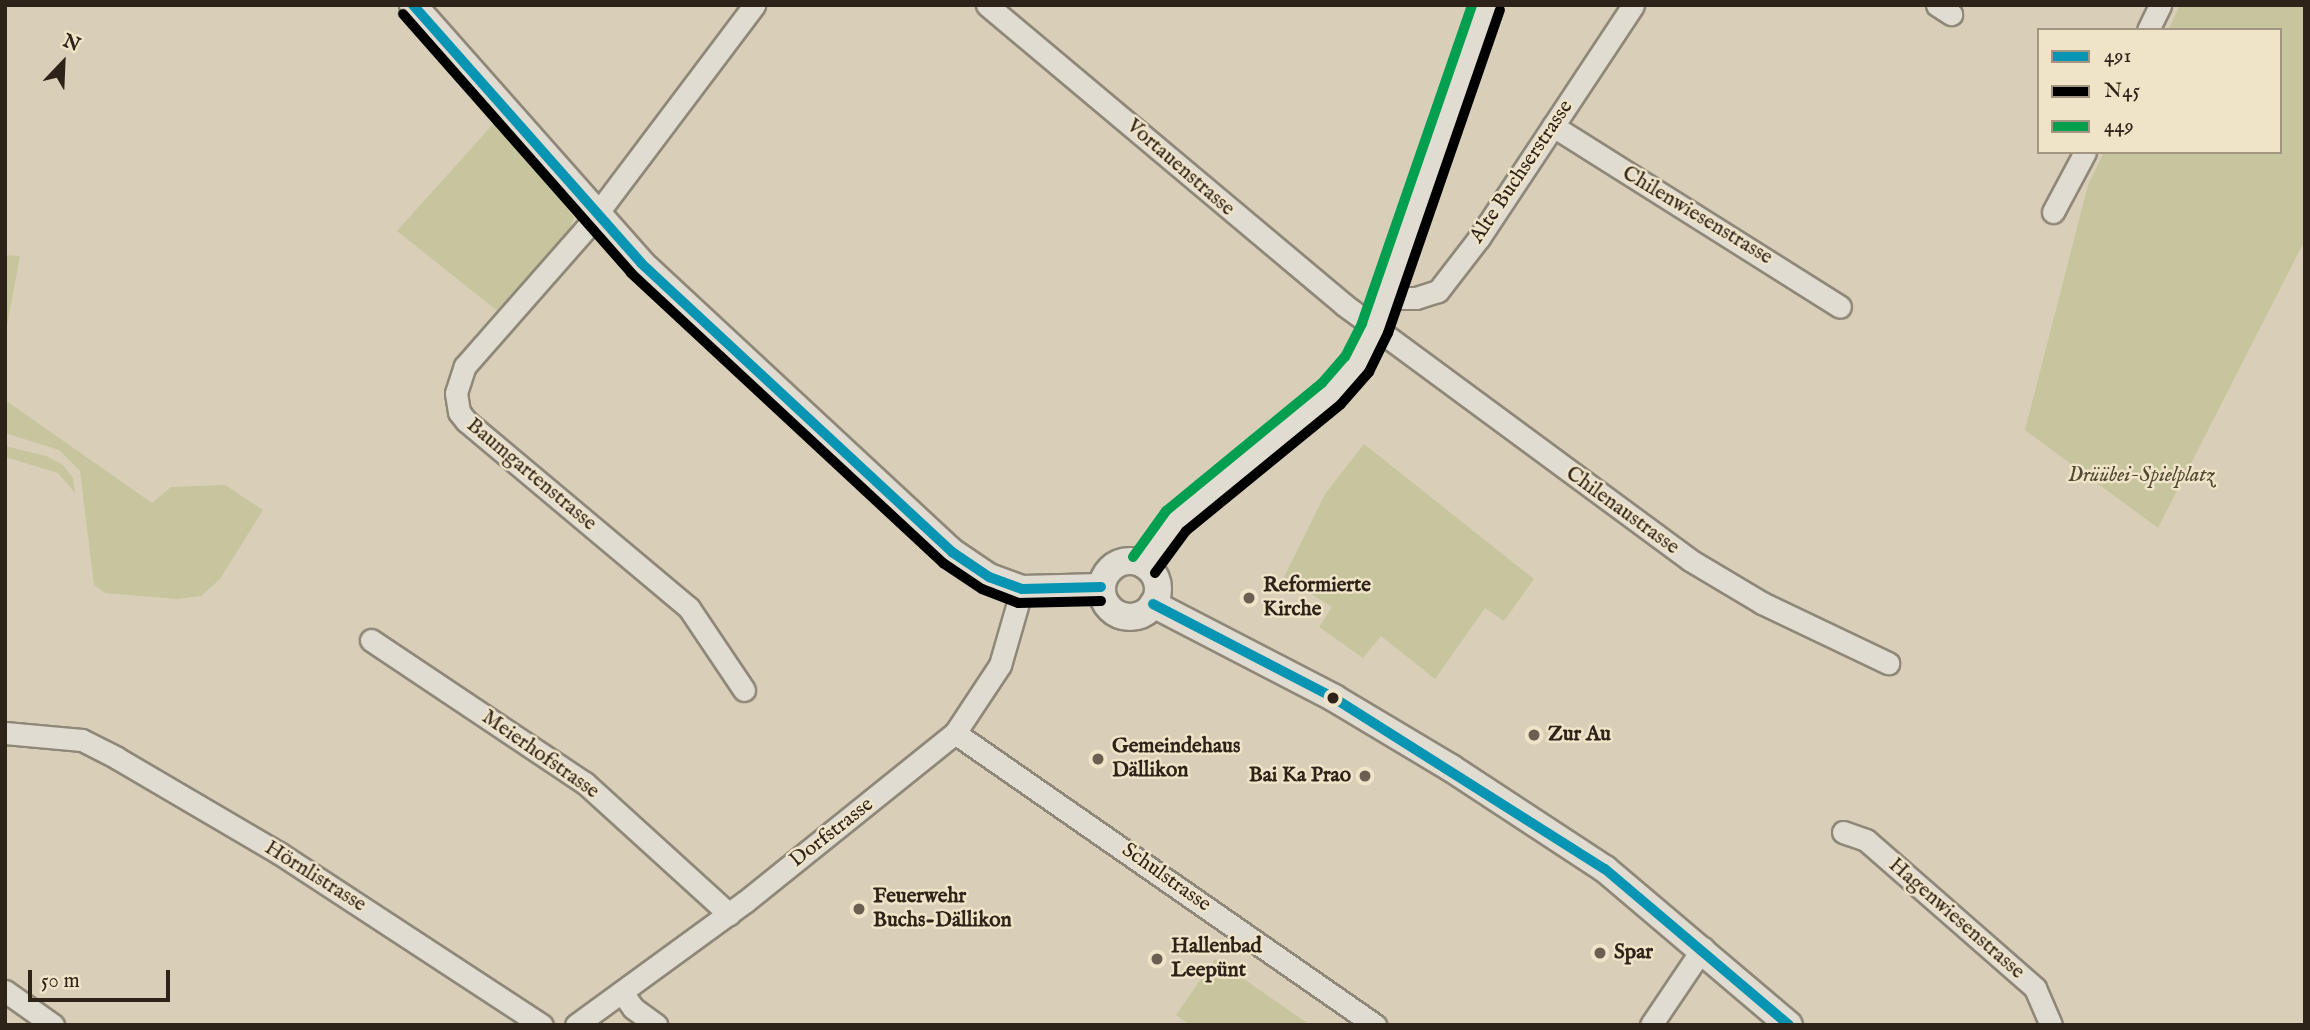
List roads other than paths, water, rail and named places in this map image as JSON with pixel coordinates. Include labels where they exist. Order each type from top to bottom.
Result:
[{"type":"street","points":[[413,5],[641,263],[952,552],[989,577],[1022,589],[1101,587]]},
{"type":"street","points":[[597,212],[754,5]]},
{"type":"street","name":"Vortauenstrasse","points":[[987,5],[1375,328]]},
{"type":"street","points":[[1144,565],[1176,521],[1346,379],[1375,328],[1487,5]]},
{"type":"street","name":"Alte Buchserstrasse","points":[[1385,298],[1416,298],[1438,291],[1633,5]]},
{"type":"street","points":[[2149,28],[2160,5]]},
{"type":"street","name":"Chilenwiesenstrasse","points":[[1553,126],[1840,307]]},
{"type":"street","points":[[2053,212],[2084,154]]},
{"type":"street","name":"Baumgartenstrasse","points":[[597,212],[465,366],[456,393],[458,412],[689,608],[744,690]]},
{"type":"street","name":"Chilenaustrasse","points":[[1375,328],[1725,584],[1888,663]]},
{"type":"street","points":[[1116,564],[1144,565],[1157,582],[1153,604],[1139,615],[1121,615],[1106,605],[1101,587],[1116,564]]},
{"type":"street","name":"Dorfstrasse","points":[[576,1025],[623,994],[729,914],[955,733],[1000,665],[1022,589]]},
{"type":"street","points":[[1153,604],[1334,698],[1451,768],[1605,869],[1703,948],[1788,1025]]},
{"type":"street","name":"Meierhofstrasse","points":[[371,640],[585,783],[729,914]]},
{"type":"street","name":"Hörnlistrasse","points":[[5,733],[82,740],[279,853],[542,1025]]},
{"type":"street","name":"Schulstrasse","points":[[955,733],[1375,1025]]},
{"type":"street","name":"Hagenwiesenstrasse","points":[[1843,832],[1866,840],[2035,988],[2051,1025]]},
{"type":"street","points":[[1651,1025],[1703,948]]},
{"type":"street","points":[[5,991],[53,1025]]},
{"type":"street","points":[[623,994],[633,1008],[656,1025]]},
{"type":"place","name":"Reformierte Kirche","points":[[1249,598]]},
{"type":"place","name":"Zur Au","points":[[1534,735]]},
{"type":"place","name":"Gemeindehaus Dällikon","points":[[1098,759]]},
{"type":"place","name":"Bai Ka Prao","points":[[1365,776]]},
{"type":"place","name":"Feuerwehr Buchs-Dällikon","points":[[859,909]]},
{"type":"place","name":"Spar","points":[[1600,953]]},
{"type":"place","name":"Hallenbad Leepünt","points":[[1157,959]]},
{"type":"park label","name":"Drüübei-Spielplatz","points":[[2141,476]]}]
